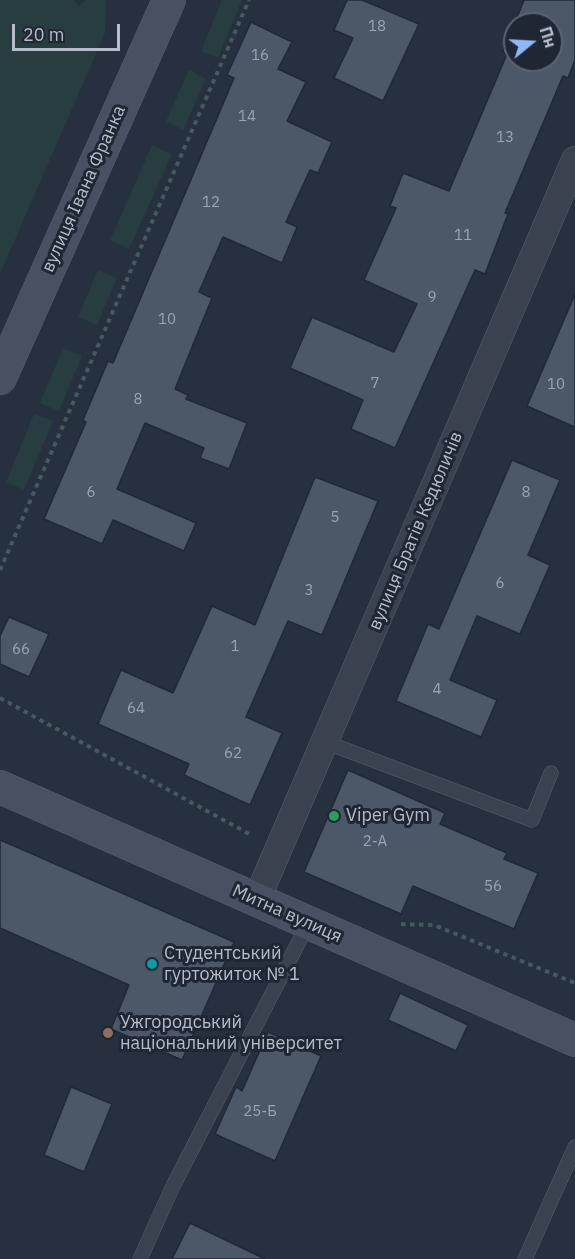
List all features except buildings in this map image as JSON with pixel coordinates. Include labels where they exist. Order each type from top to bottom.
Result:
[{"type":"street","name":"вулиця Івана Франка","points":[[0,378],[168,0]]},
{"type":"street","name":"вулиця Братів Кедюличів","points":[[256,901],[575,160]]},
{"type":"street","name":"Митна вулиця","points":[[0,787],[575,1040]]},
{"type":"lane","points":[[326,741],[532,820],[551,773]]},
{"type":"lane","points":[[140,1259],[173,1186],[308,924]]},
{"type":"lane","points":[[525,1259],[575,1147]]},
{"type":"path","points":[[0,570],[249,0]]},
{"type":"green space","points":[[0,0],[74,0],[78,5],[87,0],[106,0],[105,33],[0,274]]},
{"type":"green space","points":[[222,0],[242,0],[218,58],[201,51]]},
{"type":"green space","points":[[189,70],[206,79],[183,130],[166,121]]},
{"type":"green space","points":[[152,145],[172,154],[129,249],[110,240]]},
{"type":"green space","points":[[98,270],[117,278],[97,325],[78,317]]},
{"type":"green space","points":[[63,348],[82,356],[59,411],[40,403]]},
{"type":"green space","points":[[34,414],[53,421],[24,490],[6,482]]},
{"type":"place","name":"Viper Gym","points":[[334,816]]},
{"type":"place","name":"Студентський гуртожиток № 1","points":[[152,964]]},
{"type":"place","name":"Ужгородський національний університет","points":[[108,1033]]}]
